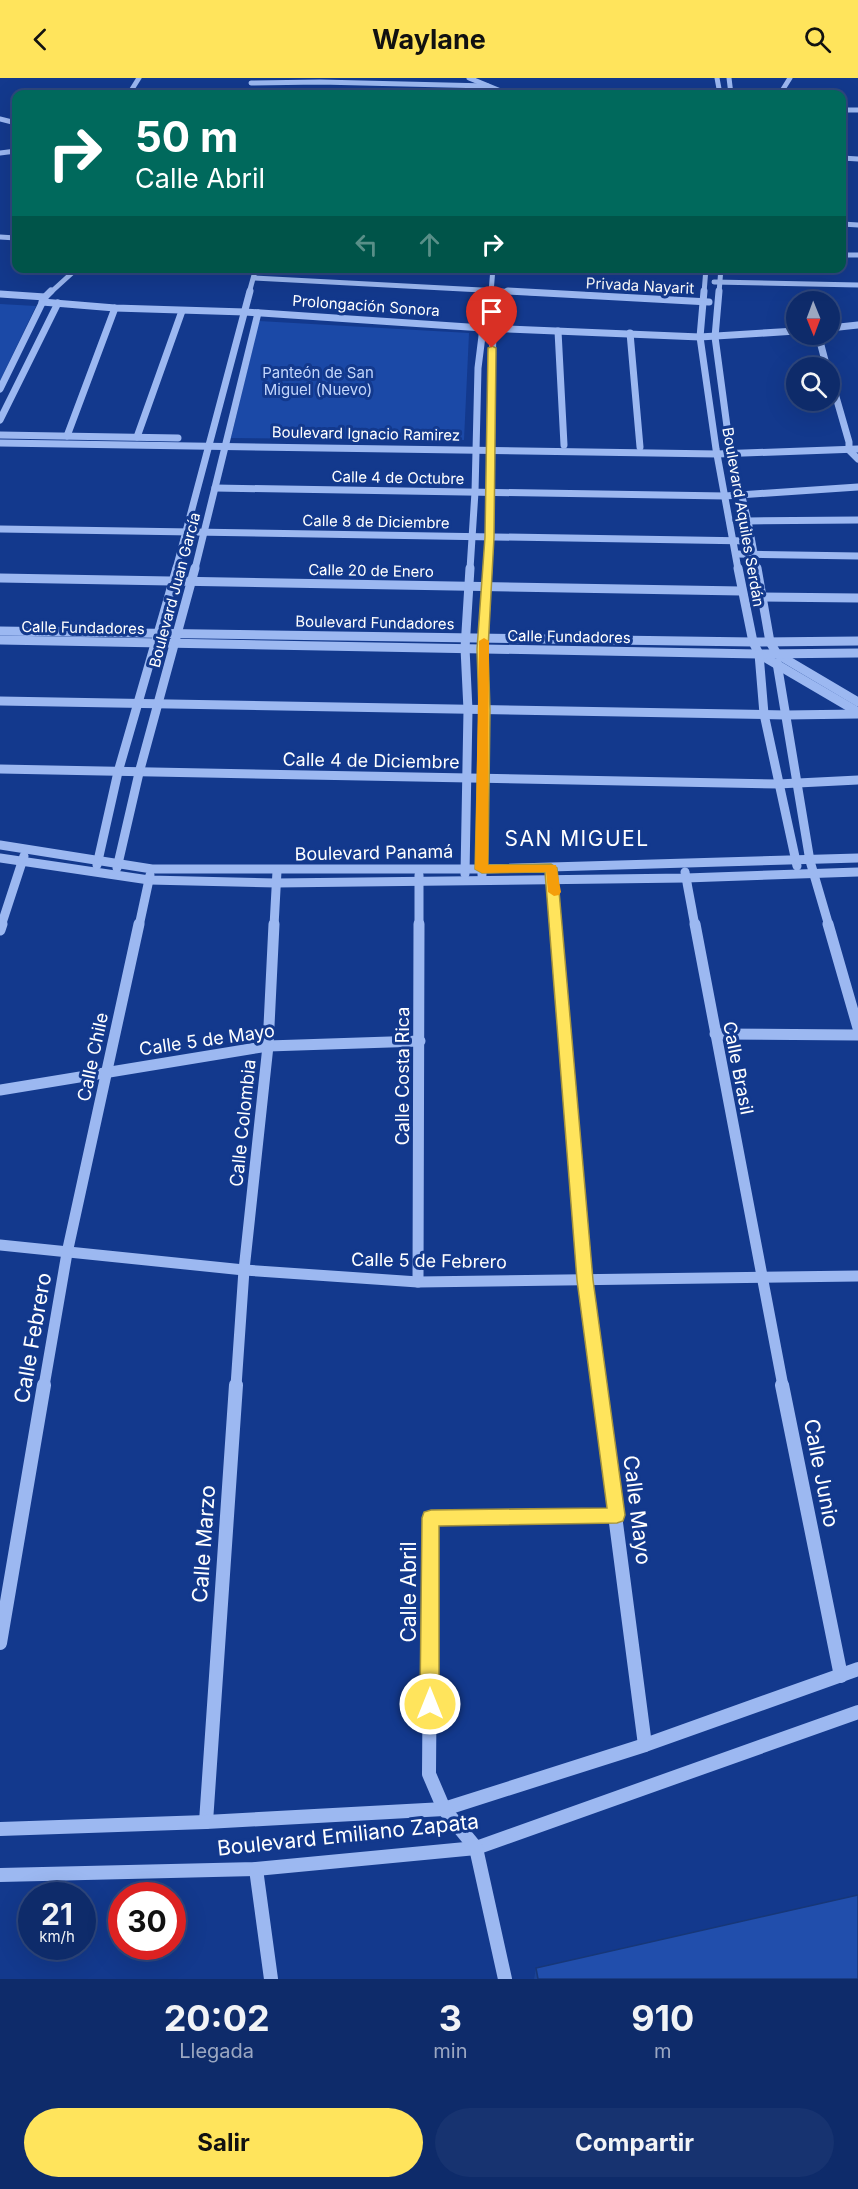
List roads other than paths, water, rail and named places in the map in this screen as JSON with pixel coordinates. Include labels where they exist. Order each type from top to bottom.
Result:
[{"type":"street","points":[[469,78],[498,90]]},
{"type":"street","points":[[251,83],[320,82],[488,86]]},
{"type":"street","points":[[0,389],[44,299],[72,273]]},
{"type":"street","name":"Boulevard Juan García","points":[[95,871],[118,772],[255,273]]},
{"type":"street","points":[[465,881],[468,586],[475,492],[478,368],[488,326],[493,273]]},
{"type":"street","name":"Boulevard Aquiles Serdán","points":[[704,273],[700,337],[741,591],[753,642],[759,654],[858,713]]},
{"type":"street","name":"Boulevard Aquiles Serdán","points":[[721,273],[715,337],[731,451],[748,521],[770,642],[777,654],[858,702]]},
{"type":"street","name":"Privada Nayarit","points":[[254,278],[719,303]]},
{"type":"street","points":[[704,282],[858,285]]},
{"type":"street","name":"Prolongación Sonora","points":[[0,294],[44,299],[58,303],[115,308],[245,312],[558,331],[700,337],[786,332]]},
{"type":"street","points":[[0,420],[58,303]]},
{"type":"street","points":[[67,436],[115,308]]},
{"type":"street","points":[[137,437],[182,311]]},
{"type":"street","name":"Boulevard Juan García","points":[[115,874],[157,704],[206,532],[258,313]]},
{"type":"street","points":[[840,327],[858,325]]},
{"type":"street","points":[[482,881],[484,710],[482,649],[490,537],[488,326]]},
{"type":"street","points":[[558,331],[564,445]]},
{"type":"street","points":[[630,333],[640,447]]},
{"type":"street","points":[[840,411],[849,446],[858,459]]},
{"type":"street","name":"Boulevard Ignacio Ramirez","points":[[0,435],[137,437],[210,442]]},
{"type":"street","name":"Boulevard Ignacio Ramirez","points":[[0,443],[227,442],[717,451],[849,446],[858,448]]},
{"type":"street","name":"Boulevard Ignacio Ramirez","points":[[490,447],[564,445],[717,451]]},
{"type":"street","name":"Calle 4 de Octubre","points":[[215,488],[725,496],[858,487]]},
{"type":"street","points":[[748,521],[858,520]]},
{"type":"street","name":"Calle 8 de Diciembre","points":[[0,529],[751,542]]},
{"type":"street","points":[[736,554],[858,556]]},
{"type":"street","name":"Calle 20 de Enero","points":[[0,578],[741,591]]},
{"type":"street","points":[[761,597],[858,598]]},
{"type":"street","name":"Boulevard Fundadores","points":[[0,631],[178,633],[466,643],[484,639],[858,641]]},
{"type":"street","name":"Calle Fundadores","points":[[0,640],[154,643],[466,643],[482,649],[777,654]]},
{"type":"street","points":[[858,653],[777,654],[777,666],[810,861],[858,1029]]},
{"type":"street","points":[[759,654],[764,714],[800,875]]},
{"type":"street","points":[[0,701],[786,716],[858,713]]},
{"type":"street","name":"Calle 4 de Diciembre","points":[[0,770],[796,783]]},
{"type":"street","points":[[796,783],[858,780]]},
{"type":"street","name":"Boulevard Panamá","points":[[0,845],[118,862],[150,874],[276,883],[686,878],[858,872]]},
{"type":"street","points":[[0,930],[21,861],[27,849]]},
{"type":"street","name":"Boulevard Panamá","points":[[0,858],[115,874],[150,874],[551,868],[858,858]]},
{"type":"street","name":"Calle Brasil","points":[[683,864],[760,1278]]},
{"type":"street","name":"Calle Mayo","points":[[551,868],[585,1280],[645,1745]]},
{"type":"street","name":"Calle Costa Rica","points":[[418,1282],[419,870]]},
{"type":"street","name":"Calle Colombia","points":[[244,1270],[268,1046],[277,871]]},
{"type":"street","name":"Calle Chile","points":[[67,1253],[150,874]]},
{"type":"street","points":[[715,1034],[858,1035]]},
{"type":"street","name":"Calle 5 de Mayo","points":[[0,1090],[268,1046],[420,1041]]},
{"type":"street","name":"Calle 5 de Febrero","points":[[0,1245],[244,1270],[418,1282],[858,1276]]},
{"type":"street","name":"Calle Febrero","points":[[0,1643],[67,1253]]},
{"type":"street","name":"Calle Marzo","points":[[206,1822],[244,1270]]},
{"type":"street","name":"Calle Junio","points":[[760,1278],[841,1676]]},
{"type":"street","name":"Calle Abril","points":[[505,1979],[476,1848],[444,1809],[429,1774],[431,1518],[617,1515]]},
{"type":"street","name":"Boulevard Emiliano Zapata","points":[[0,1829],[206,1822],[444,1809],[645,1745],[858,1670]]},
{"type":"street","name":"Boulevard Emiliano Zapata","points":[[0,1875],[256,1869],[476,1848],[858,1712]]},
{"type":"street","points":[[256,1869],[271,1979]]},
{"type":"district","name":"SAN MIGUEL","points":[[577,839]]},
{"type":"park label","name":"Panteón de San Miguel (Nuevo)","points":[[318,382]]}]
